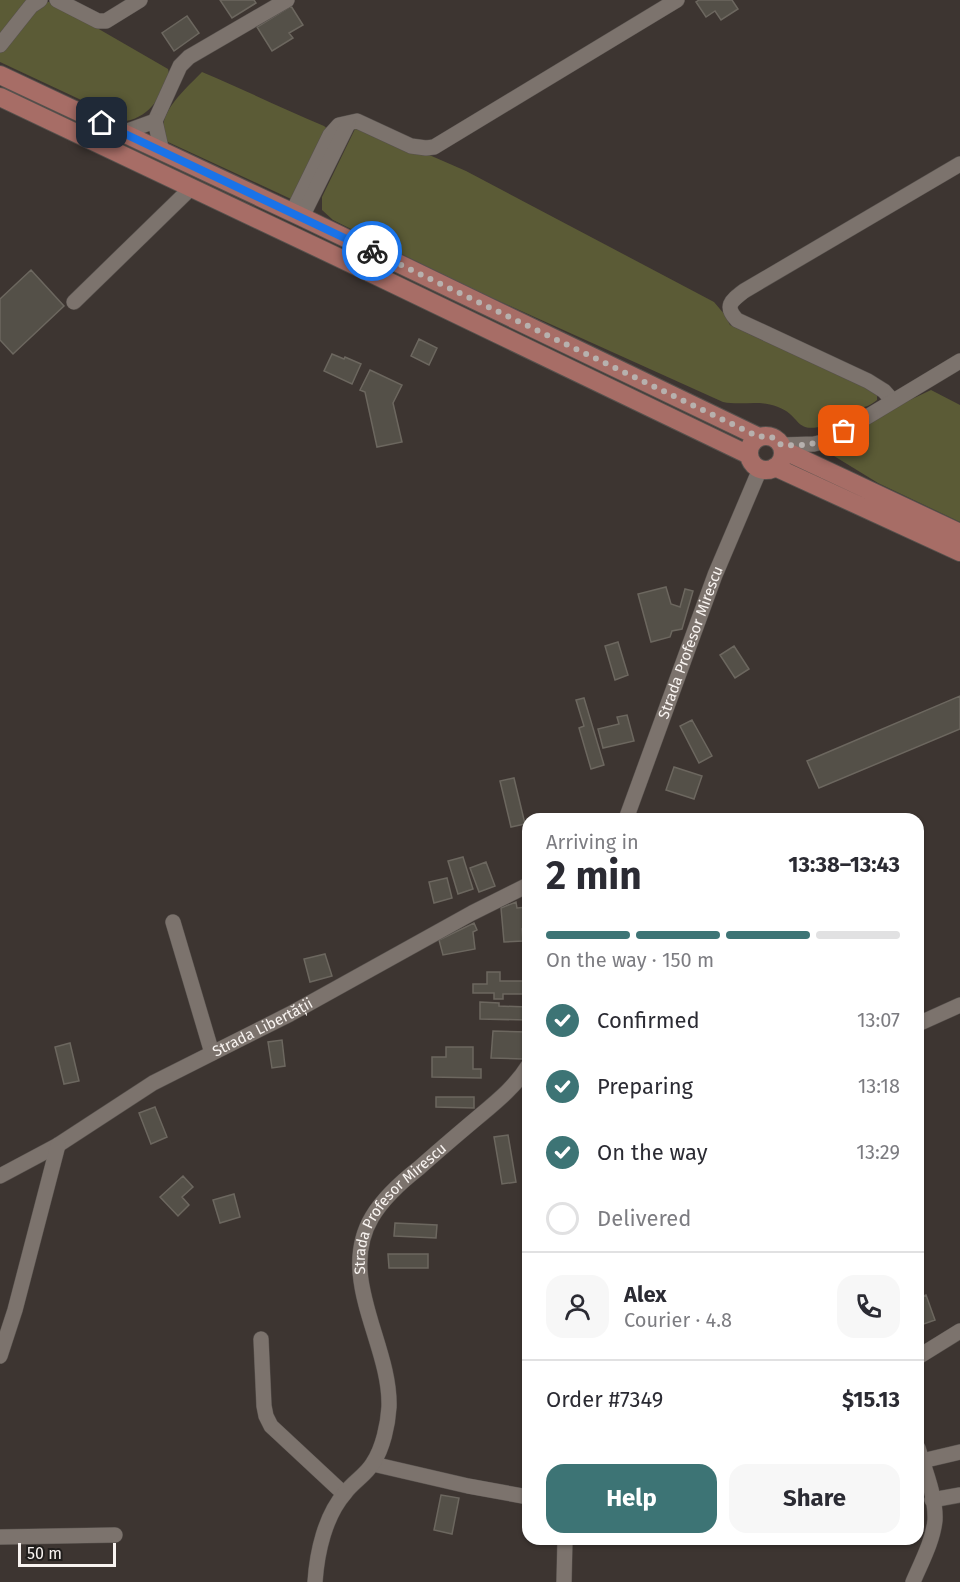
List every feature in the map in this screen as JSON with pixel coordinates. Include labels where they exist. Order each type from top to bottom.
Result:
[{"type":"main road","points":[[0,75],[759,437],[774,438],[770,457]]},
{"type":"main road","points":[[0,97],[371,273],[770,457],[960,552]]},
{"type":"main road","points":[[770,457],[960,533]]},
{"type":"street","points":[[0,45],[31,6],[40,0]]},
{"type":"street","points":[[57,0],[98,21],[106,21],[140,0]]},
{"type":"street","points":[[162,152],[155,121],[180,66],[189,57],[286,0]]},
{"type":"street","points":[[297,215],[348,124],[357,121],[411,146],[434,147],[677,0]]},
{"type":"street","points":[[122,133],[155,121]]},
{"type":"street","points":[[893,401],[884,391],[868,381],[737,320],[730,313],[729,306],[733,299],[744,291],[960,164]]},
{"type":"street","points":[[75,302],[191,188]]},
{"type":"street","points":[[770,457],[827,441],[960,361]]},
{"type":"street","name":"Strada Profesor Mirescu","points":[[628,813],[715,575],[770,457]]},
{"type":"street","name":"Strada Libertății","points":[[0,1176],[57,1145],[153,1083],[327,994],[472,913],[522,888]]},
{"type":"street","points":[[173,922],[212,1053]]},
{"type":"street","points":[[924,1021],[960,1005]]},
{"type":"street","name":"Strada Profesor Mirescu","points":[[315,1582],[322,1541],[332,1514],[344,1494],[374,1464],[387,1422],[388,1389],[383,1362],[363,1291],[359,1264],[362,1242],[371,1219],[380,1204],[399,1185],[508,1091],[522,1074]]},
{"type":"street","points":[[0,1356],[15,1310],[57,1145]]},
{"type":"street","points":[[924,1353],[960,1331]]},
{"type":"street","points":[[261,1339],[264,1406],[271,1426],[344,1494]]},
{"type":"street","points":[[924,1454],[960,1452]]},
{"type":"street","points":[[374,1464],[522,1496]]},
{"type":"street","points":[[913,1582],[932,1533],[934,1520],[932,1500],[924,1469]]},
{"type":"street","points":[[932,1500],[960,1495]]},
{"type":"street","points":[[0,1537],[115,1535]]},
{"type":"street","points":[[564,1582],[565,1545]]},
{"type":"shaded area","points":[[0,0],[35,0],[0,35]]},
{"type":"shaded area","points":[[44,2],[52,2],[168,69],[169,73],[163,89],[149,109],[126,121],[0,62],[0,49]]},
{"type":"shaded area","points":[[202,72],[329,130],[291,199],[168,142],[164,133],[167,114],[180,95]]},
{"type":"shaded area","points":[[360,126],[466,171],[714,302],[730,325],[873,391],[877,395],[877,400],[866,407],[837,413],[829,419],[826,425],[808,428],[778,407],[758,403],[723,402],[470,288],[333,220],[322,210],[322,197],[355,129]]},
{"type":"shaded area","points":[[931,390],[960,405],[960,522],[878,483],[834,456],[834,445],[895,407]]},
{"type":"building","points":[[220,0],[254,0],[256,3],[232,18]]},
{"type":"building","points":[[699,0],[732,0],[738,9],[721,20],[715,11],[706,17],[696,2]]},
{"type":"building","points":[[291,6],[303,25],[289,33],[293,38],[272,51],[257,27]]},
{"type":"building","points":[[187,16],[199,33],[174,51],[162,33]]},
{"type":"building","points":[[31,270],[64,306],[13,354],[0,340],[0,299]]},
{"type":"building","points":[[419,339],[437,348],[429,365],[411,356]]},
{"type":"building","points":[[332,354],[361,364],[352,384],[324,371]]},
{"type":"building","points":[[370,370],[402,385],[393,403],[402,442],[377,447],[365,392],[360,390]]},
{"type":"building","points":[[666,587],[671,604],[680,607],[685,589],[693,591],[682,629],[672,631],[670,637],[651,642],[638,594]]},
{"type":"building","points":[[618,642],[628,675],[615,680],[605,646]]},
{"type":"building","points":[[734,646],[749,669],[735,678],[720,655]]},
{"type":"building","points":[[960,696],[960,729],[819,788],[807,761]]},
{"type":"building","points":[[584,698],[604,765],[591,769],[579,728],[584,726],[576,700]]},
{"type":"building","points":[[627,715],[634,741],[603,748],[598,729],[619,724],[617,717]]},
{"type":"building","points":[[692,720],[712,756],[699,763],[680,726]]},
{"type":"building","points":[[674,767],[702,776],[694,799],[666,790]]},
{"type":"building","points":[[514,778],[522,813],[522,825],[511,827],[500,781]]},
{"type":"building","points":[[463,857],[473,889],[458,894],[448,861]]},
{"type":"building","points":[[486,862],[495,886],[479,892],[470,868]]},
{"type":"building","points":[[447,878],[452,898],[434,903],[429,882]]},
{"type":"building","points":[[516,902],[517,908],[522,908],[522,941],[504,942],[501,908]]},
{"type":"building","points":[[474,923],[477,930],[473,932],[475,949],[443,955],[439,940]]},
{"type":"building","points":[[325,954],[332,976],[310,982],[304,959]]},
{"type":"building","points":[[487,972],[500,972],[500,981],[522,981],[522,994],[503,994],[503,999],[494,999],[494,993],[473,993],[473,984],[487,984]]},
{"type":"building","points":[[480,1002],[499,1003],[499,1006],[522,1007],[522,1020],[480,1019]]},
{"type":"building","points":[[493,1031],[522,1032],[522,1059],[491,1058]]},
{"type":"building","points":[[282,1040],[285,1066],[272,1068],[268,1042]]},
{"type":"building","points":[[70,1043],[79,1081],[64,1084],[55,1047]]},
{"type":"building","points":[[446,1047],[473,1047],[473,1069],[481,1069],[481,1078],[432,1077],[432,1057],[446,1057]]},
{"type":"building","points":[[436,1097],[474,1097],[474,1108],[436,1107]]},
{"type":"building","points":[[155,1107],[167,1137],[151,1144],[139,1113]]},
{"type":"building","points":[[508,1135],[516,1182],[502,1184],[494,1137]]},
{"type":"building","points":[[183,1176],[193,1187],[182,1197],[189,1205],[178,1216],[160,1197]]},
{"type":"building","points":[[234,1194],[240,1217],[220,1223],[213,1200]]},
{"type":"building","points":[[395,1223],[437,1225],[436,1238],[394,1236]]},
{"type":"building","points":[[388,1254],[428,1254],[428,1268],[389,1268]]},
{"type":"building","points":[[926,1295],[935,1320],[924,1324],[924,1296]]},
{"type":"building","points":[[441,1495],[459,1498],[452,1534],[434,1530]]},
{"type":"way so far","points":[[372,251],[759,437],[769,436],[781,445],[800,446],[827,441],[844,431]]},
{"type":"route","points":[[102,123],[372,251]]}]
